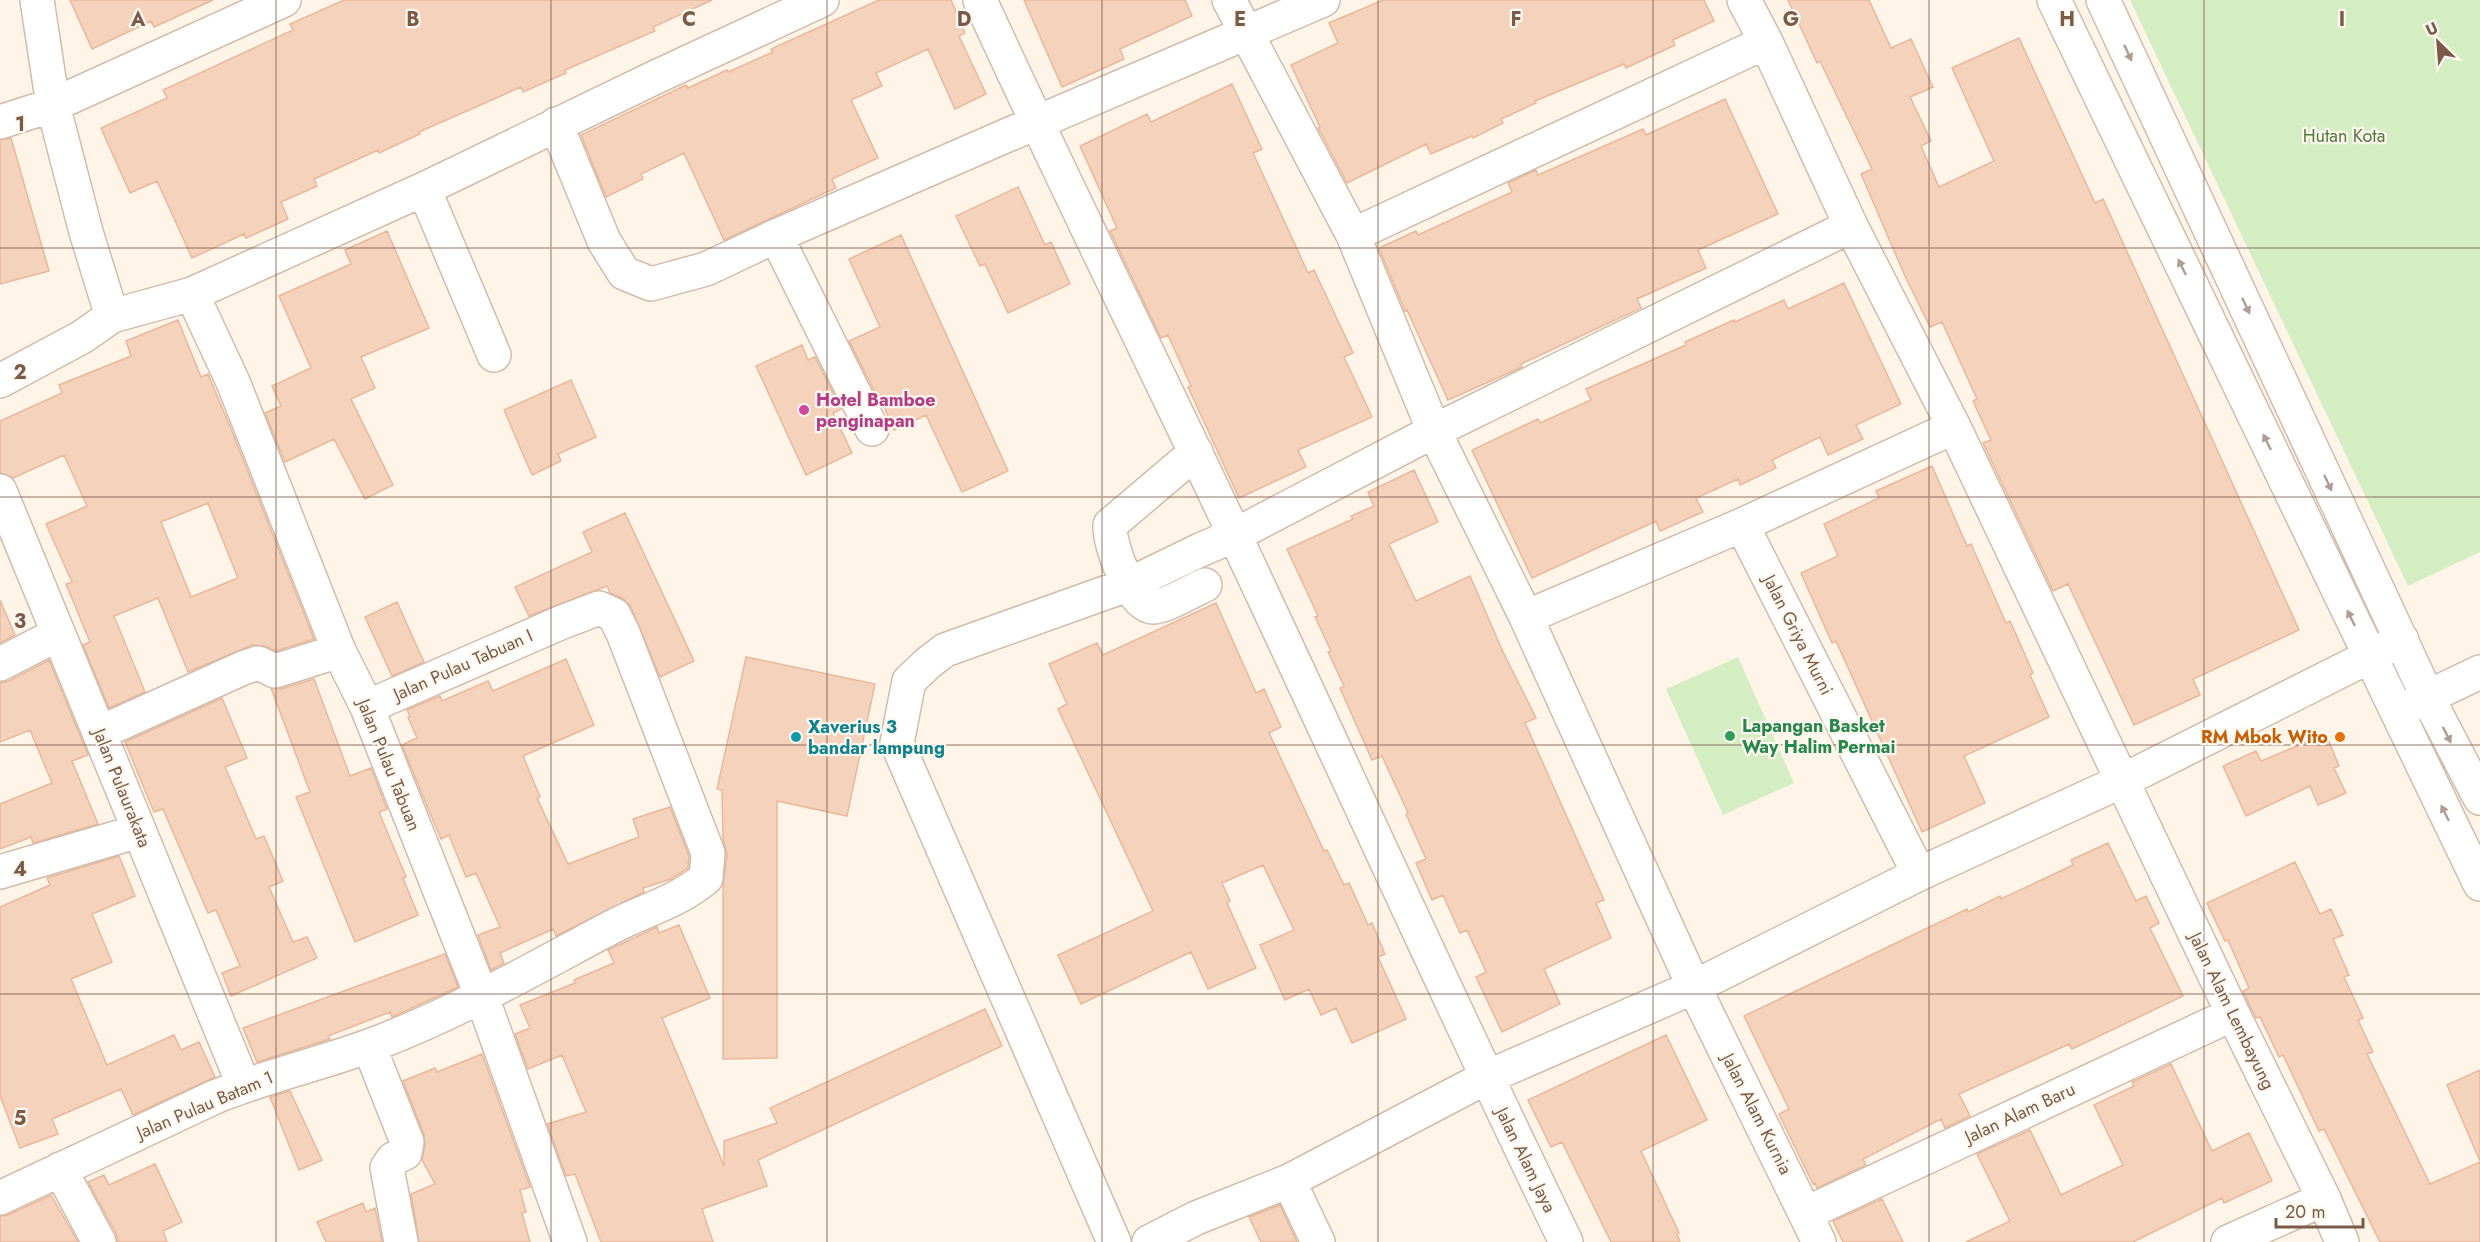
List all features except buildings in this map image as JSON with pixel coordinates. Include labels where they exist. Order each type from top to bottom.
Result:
[{"type":"street","points":[[38,0],[53,105],[86,232],[111,316]]},
{"type":"street","points":[[0,122],[53,105],[284,0]]},
{"type":"street","points":[[0,381],[81,337],[111,316],[192,294],[424,189],[556,124],[822,0]]},
{"type":"street","name":"Jalan Alam Jaya","points":[[980,0],[1036,123],[1235,535],[1485,1078],[1566,1242]]},
{"type":"street","name":"Jalan Alam Kurnia","points":[[1228,0],[1353,235],[1434,431],[1526,617],[1694,987],[1819,1242]]},
{"type":"street","points":[[556,124],[604,241],[624,273],[651,284],[706,269],[776,236],[1323,0]]},
{"type":"street","name":"Jalan Alam Lembayung","points":[[1744,0],[1766,42],[1851,226],[1954,427],[2343,1242]]},
{"type":"street","points":[[2054,0],[2396,711],[2472,849],[2480,884]]},
{"type":"street","points":[[2103,0],[2428,698],[2480,798]]},
{"type":"street","points":[[1353,235],[1766,42]]},
{"type":"street","points":[[424,189],[494,355]]},
{"type":"street","points":[[1114,1242],[897,743],[909,681],[927,663],[945,650],[1130,584],[1235,535],[1434,431],[1851,226]]},
{"type":"street","points":[[776,236],[873,429]]},
{"type":"street","name":"Jalan Pulau Tabuan","points":[[192,294],[233,382],[339,651],[366,707],[482,997],[570,1242]]},
{"type":"street","points":[[1526,617],[1742,525],[1954,427]]},
{"type":"street","points":[[1196,452],[1110,525],[1109,538],[1136,598],[1146,606],[1156,608],[1205,585]]},
{"type":"street","name":"Jalan Pulaurakata","points":[[0,491],[244,1086]]},
{"type":"street","name":"Jalan Griya Murni","points":[[1742,525],[1919,874]]},
{"type":"street","name":"Jalan Pulau Tabuan I","points":[[366,707],[560,622],[599,608],[614,615],[623,633],[708,853],[706,878],[690,891],[668,903],[618,924],[482,997]]},
{"type":"street","points":[[0,664],[58,634]]},
{"type":"street","points":[[1149,1242],[1202,1230],[1289,1181],[1485,1078],[1694,987],[1919,874],[2122,781],[2402,640]]},
{"type":"street","points":[[99,733],[243,668],[258,663],[275,671],[339,651]]},
{"type":"street","points":[[2396,711],[2480,672]]},
{"type":"street","points":[[0,872],[140,831]]},
{"type":"street","name":"Jalan Pulau Batam 1","points":[[0,1198],[244,1086],[369,1046],[482,997]]},
{"type":"street","name":"Jalan Alam Baru","points":[[1806,1213],[2233,1014]]},
{"type":"street","points":[[369,1046],[407,1142],[405,1153],[393,1159],[387,1168],[401,1242]]},
{"type":"street","points":[[60,1169],[99,1242]]},
{"type":"street","points":[[1289,1181],[1318,1242]]},
{"type":"street","points":[[2228,1242],[2324,1199]]},
{"type":"green space","name":"Hutan Kota","points":[[2130,0],[2480,0],[2480,552],[2408,586]]},
{"type":"green space","name":"Lapangan Basket Way Halim Permai","points":[[1738,657],[1794,783],[1723,815],[1666,689]]},
{"type":"place","name":"Hotel Bamboe penginapan","points":[[804,410]]},
{"type":"place","name":"Lapangan Basket Way Halim Permai","points":[[1730,736]]},
{"type":"place","name":"Xaverius 3 bandar lampung","points":[[796,737]]},
{"type":"place","name":"RM Mbok Wito","points":[[2340,737]]}]
